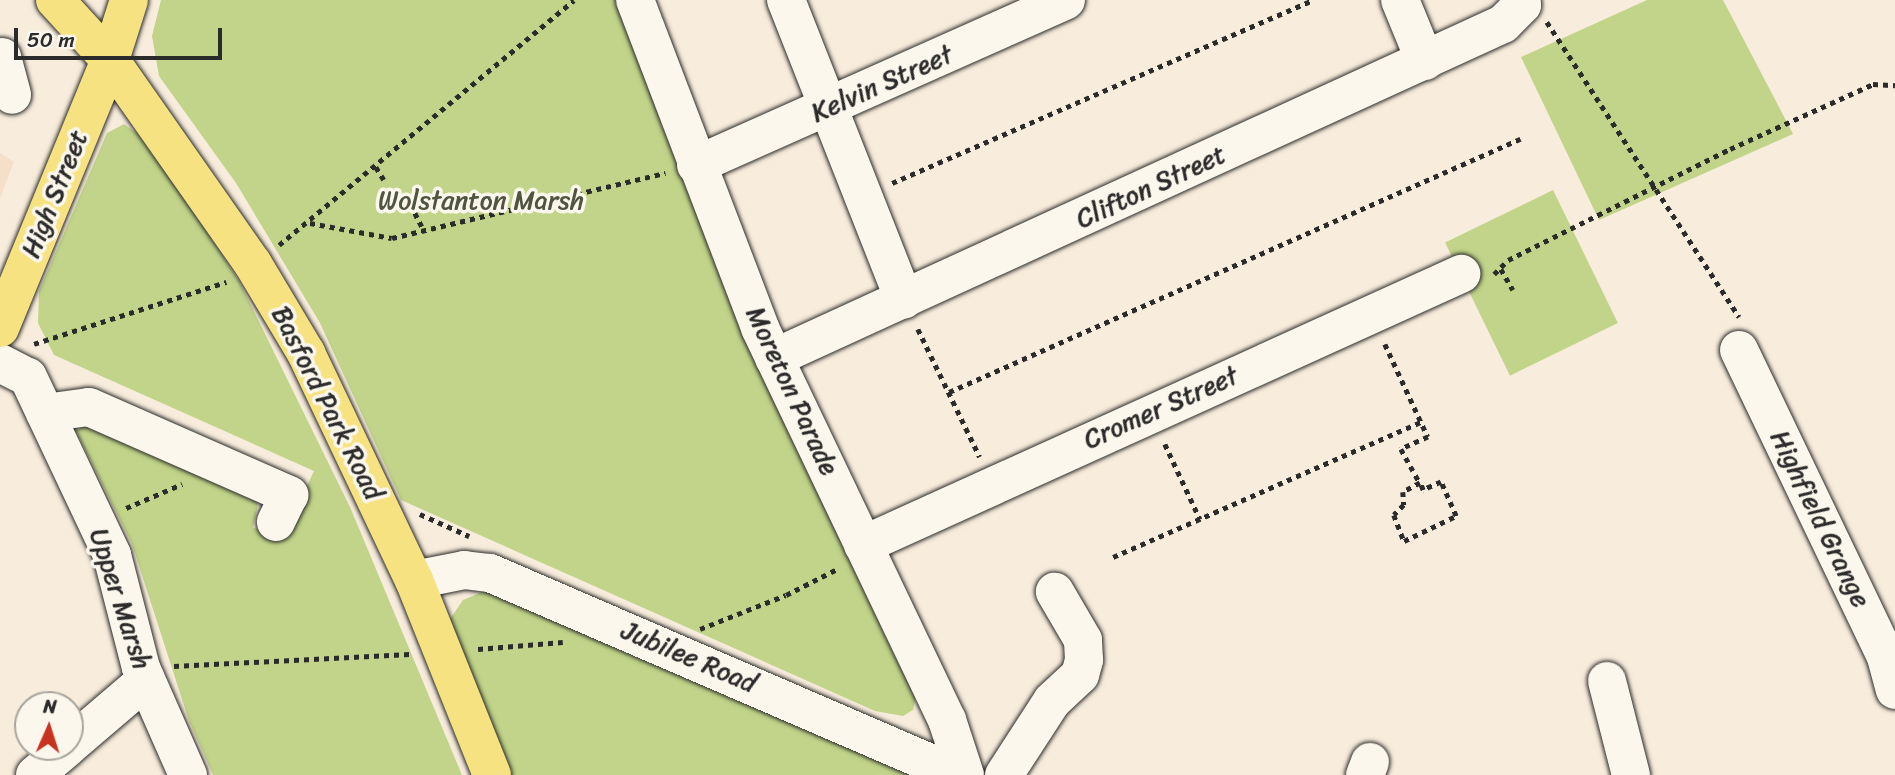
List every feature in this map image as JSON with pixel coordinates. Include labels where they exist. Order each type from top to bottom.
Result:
[{"type":"main road","name":"Basford Park Road","points":[[55,0],[110,60],[253,264],[306,353],[414,580],[492,775]]},
{"type":"main road","name":"High Street","points":[[10,346],[129,0]]},
{"type":"street","name":"Moreton Parade","points":[[635,0],[696,165],[855,554],[947,720],[965,775]]},
{"type":"street","points":[[787,0],[904,300]]},
{"type":"street","name":"Kelvin Street","points":[[696,165],[831,108],[1066,0]]},
{"type":"street","points":[[1400,0],[1425,61]]},
{"type":"street","name":"Clifton Street","points":[[767,342],[904,300],[1425,61],[1503,24],[1527,5]]},
{"type":"street","points":[[1,55],[12,95]]},
{"type":"street","name":"Cromer Street","points":[[855,554],[993,483],[1461,274]]},
{"type":"street","name":"Upper Marsh","points":[[10,346],[29,377],[112,555],[144,674],[188,775]]},
{"type":"street","name":"Highfield Grange","points":[[1739,350],[1886,657],[1895,690]]},
{"type":"street","points":[[45,413],[89,407],[289,495],[276,522]]},
{"type":"street","name":"Jubilee Road","points":[[414,580],[464,570],[502,577],[957,775]]},
{"type":"street","points":[[1004,775],[1052,701],[1080,675],[1084,660],[1083,640],[1055,592]]},
{"type":"street","points":[[84,732],[144,674]]},
{"type":"street","points":[[1607,681],[1631,775]]},
{"type":"street","points":[[35,775],[51,761]]},
{"type":"path","points":[[10,346],[229,281],[310,223],[574,0]]},
{"type":"path","points":[[864,195],[1312,0]]},
{"type":"path","points":[[1527,5],[1657,185],[1745,327],[1739,350]]},
{"type":"path","points":[[1461,274],[1467,286],[1501,269],[1508,260],[1657,185],[1873,84],[1895,85]]},
{"type":"path","points":[[949,392],[1521,139]]},
{"type":"path","points":[[310,223],[392,238],[696,165]]},
{"type":"path","points":[[376,167],[384,180]]},
{"type":"path","points":[[415,213],[424,230]]},
{"type":"path","points":[[1501,269],[1513,290]]},
{"type":"path","points":[[904,300],[993,483]]},
{"type":"path","points":[[1371,314],[1428,437],[1401,449],[1420,482],[1423,490],[1441,482],[1456,516],[1404,541],[1394,515],[1404,505],[1404,492],[1420,482]]},
{"type":"path","points":[[1150,412],[1200,519]]},
{"type":"path","points":[[1113,557],[1421,422]]},
{"type":"path","points":[[96,521],[224,466]]},
{"type":"path","points":[[411,510],[475,538]]},
{"type":"path","points":[[703,639],[690,633],[786,596],[855,554]]},
{"type":"path","points":[[144,674],[569,641]]},
{"type":"shaded area","points":[[0,153],[14,162],[0,198]]},
{"type":"green space","name":"Wolstanton Marsh","points":[[161,0],[628,0],[916,696],[913,710],[903,716],[875,711],[401,500],[320,323],[236,183],[159,76],[152,36]]},
{"type":"green space","points":[[1647,0],[1723,0],[1793,134],[1599,220],[1521,57]]},
{"type":"green space","points":[[124,124],[149,142],[239,281],[350,507],[462,775],[213,775],[189,721],[132,544],[76,431],[85,424],[259,499],[253,528],[284,535],[314,471],[54,355],[38,323],[39,291],[107,133]]},
{"type":"green space","points":[[1553,190],[1618,323],[1510,376],[1445,243]]},
{"type":"green space","points":[[482,592],[504,593],[919,775],[509,775],[448,622],[463,600]]}]
